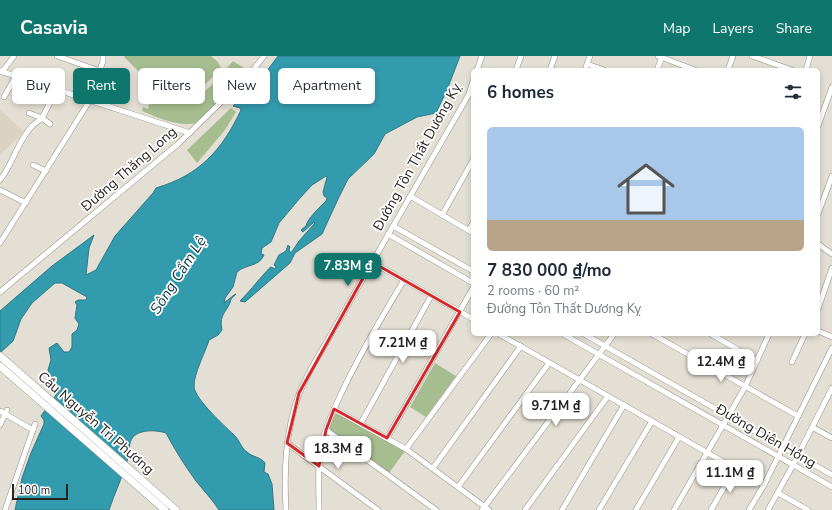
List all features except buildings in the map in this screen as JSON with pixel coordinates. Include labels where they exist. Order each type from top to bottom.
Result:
[{"type":"main road","name":"Cầu Nguyễn Tri Phương","points":[[0,356],[176,510]]},
{"type":"main road","name":"Cầu Nguyễn Tri Phương","points":[[0,366],[165,510]]},
{"type":"street","points":[[12,75],[1,72],[14,56]]},
{"type":"street","points":[[57,56],[90,68]]},
{"type":"street","points":[[101,68],[103,56]]},
{"type":"street","name":"Đường Thăng Long","points":[[0,292],[190,132],[250,74],[264,56]]},
{"type":"street","points":[[478,68],[482,56]]},
{"type":"street","points":[[517,68],[521,56]]},
{"type":"street","points":[[551,68],[555,56]]},
{"type":"street","points":[[586,68],[590,56]]},
{"type":"street","points":[[729,68],[733,56]]},
{"type":"street","points":[[752,56],[786,68]]},
{"type":"street","points":[[807,68],[810,56]]},
{"type":"street","points":[[657,68],[660,57],[688,68]]},
{"type":"street","points":[[587,64],[598,68]]},
{"type":"street","points":[[4,97],[12,83]]},
{"type":"street","points":[[820,120],[832,87]]},
{"type":"street","name":"Đường Tôn Thất Dương Kỵ","points":[[286,510],[284,466],[287,443],[299,393],[311,369],[388,234],[471,95]]},
{"type":"street","points":[[0,180],[8,170],[19,145],[28,131],[42,118],[49,104]]},
{"type":"street","points":[[1,241],[88,104]]},
{"type":"street","points":[[102,104],[190,132]]},
{"type":"street","points":[[29,113],[42,118],[50,124]]},
{"type":"street","points":[[442,215],[471,164]]},
{"type":"street","points":[[33,165],[46,171]]},
{"type":"street","points":[[820,209],[832,176]]},
{"type":"street","points":[[0,190],[26,203]]},
{"type":"street","points":[[410,196],[471,232]]},
{"type":"street","points":[[393,226],[471,270]]},
{"type":"street","points":[[388,234],[471,281]]},
{"type":"street","points":[[820,245],[832,254]]},
{"type":"street","points":[[372,262],[471,318]]},
{"type":"street","points":[[820,303],[832,268]]},
{"type":"street","points":[[319,510],[319,466],[322,444],[326,430],[334,409],[366,345],[404,280]]},
{"type":"street","points":[[387,438],[471,292]]},
{"type":"street","points":[[361,423],[431,296]]},
{"type":"street","points":[[820,332],[832,337]]},
{"type":"street","points":[[406,449],[490,336]]},
{"type":"street","points":[[503,336],[764,485]]},
{"type":"street","name":"Đường Diên Hồng","points":[[567,336],[832,487]]},
{"type":"street","name":"Đường Diên Hồng","points":[[588,336],[832,475]]},
{"type":"street","points":[[334,409],[406,449],[485,509],[613,336]]},
{"type":"street","points":[[656,336],[798,416]]},
{"type":"street","points":[[714,336],[757,361]]},
{"type":"street","points":[[674,510],[745,387],[768,336]]},
{"type":"street","points":[[792,362],[804,336]]},
{"type":"street","points":[[433,468],[521,346]]},
{"type":"street","points":[[749,510],[764,485],[832,348]]},
{"type":"street","points":[[458,487],[549,363]]},
{"type":"street","points":[[768,510],[798,456],[832,388]]},
{"type":"street","points":[[525,510],[608,396]]},
{"type":"street","points":[[562,510],[624,405]]},
{"type":"street","points":[[0,411],[6,412],[34,427],[4,510]]},
{"type":"street","points":[[0,425],[6,412]]},
{"type":"street","points":[[599,510],[652,421]]},
{"type":"street","points":[[812,427],[832,438]]},
{"type":"street","points":[[326,430],[436,510]]},
{"type":"street","points":[[636,510],[679,437]]},
{"type":"street","points":[[287,443],[378,510]]},
{"type":"street","points":[[711,510],[735,468]]},
{"type":"street","points":[[778,493],[807,510]]},
{"type":"highlighted area","points":[[372,262],[460,312],[387,438],[334,409],[326,430],[319,466],[287,443],[299,393]]},
{"type":"shaded area","points":[[0,110],[24,132],[0,155]]},
{"type":"green space","points":[[211,56],[218,62],[221,68],[213,68],[213,76],[205,85],[205,68],[138,68],[138,71],[124,57]]},
{"type":"green space","points":[[233,61],[244,68],[227,68]]},
{"type":"green space","points":[[213,84],[213,104],[216,104],[197,123],[176,123],[142,111],[143,107],[148,109],[149,104],[205,104],[205,90]]},
{"type":"green space","points":[[231,108],[236,112],[225,130],[197,163],[187,150]]},
{"type":"green space","points":[[435,363],[456,376],[426,417],[410,407]]},
{"type":"green space","points":[[338,412],[405,451],[389,473],[330,430],[336,413]]},
{"type":"water","name":"Sông Cẩm Lệ","points":[[278,56],[460,56],[447,90],[436,113],[417,117],[385,134],[374,154],[348,179],[322,234],[295,253],[290,263],[245,302],[240,301],[271,267],[275,269],[276,267],[274,265],[279,255],[286,251],[288,245],[291,253],[299,241],[315,223],[314,222],[303,232],[301,230],[306,226],[311,216],[326,201],[327,198],[324,196],[323,192],[326,176],[312,185],[279,223],[271,242],[262,248],[261,254],[264,255],[262,259],[256,264],[241,269],[237,272],[233,287],[225,298],[224,303],[236,294],[231,299],[221,320],[222,330],[218,335],[209,340],[194,381],[195,392],[205,405],[236,437],[244,449],[249,454],[261,459],[265,463],[264,472],[268,474],[272,484],[274,510],[219,510],[188,470],[166,433],[158,431],[144,431],[136,434],[131,439],[126,465],[109,510],[15,510],[22,478],[44,424],[44,420],[41,416],[56,395],[48,370],[51,360],[49,348],[57,343],[64,352],[69,352],[72,347],[72,334],[77,330],[79,324],[75,318],[77,305],[75,302],[78,300],[86,300],[87,297],[62,283],[55,283],[32,303],[21,319],[13,341],[0,353],[0,311],[52,266],[94,235],[89,248],[86,275],[96,270],[115,236],[156,188],[172,183],[185,176],[208,159],[217,149],[234,124],[241,110],[240,108],[233,106],[235,104],[270,104],[269,68]]}]
